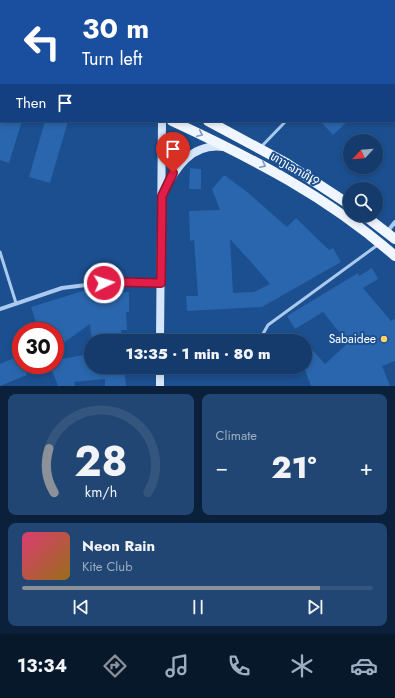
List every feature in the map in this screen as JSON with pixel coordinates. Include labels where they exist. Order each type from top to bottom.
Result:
[{"type":"main road","name":"ທາງເລກທີ 9","points":[[174,122],[280,174],[331,206],[380,242],[395,256]]},
{"type":"main road","name":"ທາງເລກທີ 9","points":[[210,122],[286,163],[343,200]]},
{"type":"main road","points":[[280,174],[286,163]]},
{"type":"main road","points":[[373,222],[395,239]]},
{"type":"street","points":[[160,334],[162,122]]},
{"type":"street","points":[[162,196],[173,173],[192,152],[212,146],[229,148]]},
{"type":"street","points":[[386,232],[395,222]]},
{"type":"street","points":[[0,308],[62,288],[118,282],[161,283]]},
{"type":"street","points":[[160,374],[160,386]]},
{"type":"lane","points":[[260,149],[285,122]]},
{"type":"lane","points":[[263,334],[268,324],[380,242]]},
{"type":"lane","points":[[0,252],[16,303]]},
{"type":"building","points":[[0,122],[22,122],[9,163],[0,160]]},
{"type":"building","points":[[45,122],[68,122],[50,183],[29,177]]},
{"type":"building","points":[[321,122],[347,122],[333,135]]},
{"type":"building","points":[[190,168],[201,169],[201,189],[189,189]]},
{"type":"building","points":[[224,175],[246,191],[287,227],[296,218],[329,250],[333,248],[341,262],[262,307],[187,311],[186,296],[198,296],[194,240],[190,241],[189,211],[220,210],[212,189]],"holes":[[[230,239],[270,284],[254,292],[233,293]]]},
{"type":"building","points":[[372,268],[378,279],[363,288],[391,321],[395,319],[395,361],[382,366],[390,386],[311,386],[306,374],[312,374],[312,350],[325,364],[348,343],[323,312],[295,329],[287,316],[358,273],[359,276]]},
{"type":"building","points":[[86,290],[86,292],[129,292],[129,312],[126,312],[127,330],[121,330],[121,334],[91,334],[90,324],[64,343],[64,322],[36,322],[31,307]]},
{"type":"building","points":[[84,355],[84,374],[125,374],[126,386],[105,386],[105,379],[74,382],[75,386],[58,386],[53,374],[64,374],[64,358]]},
{"type":"building","points":[[12,359],[12,374],[27,375],[0,386],[0,364]]},
{"type":"place","name":"Sabaidee","points":[[384,339]]},
{"type":"route","points":[[104,283],[161,283],[162,196],[173,173]]}]
